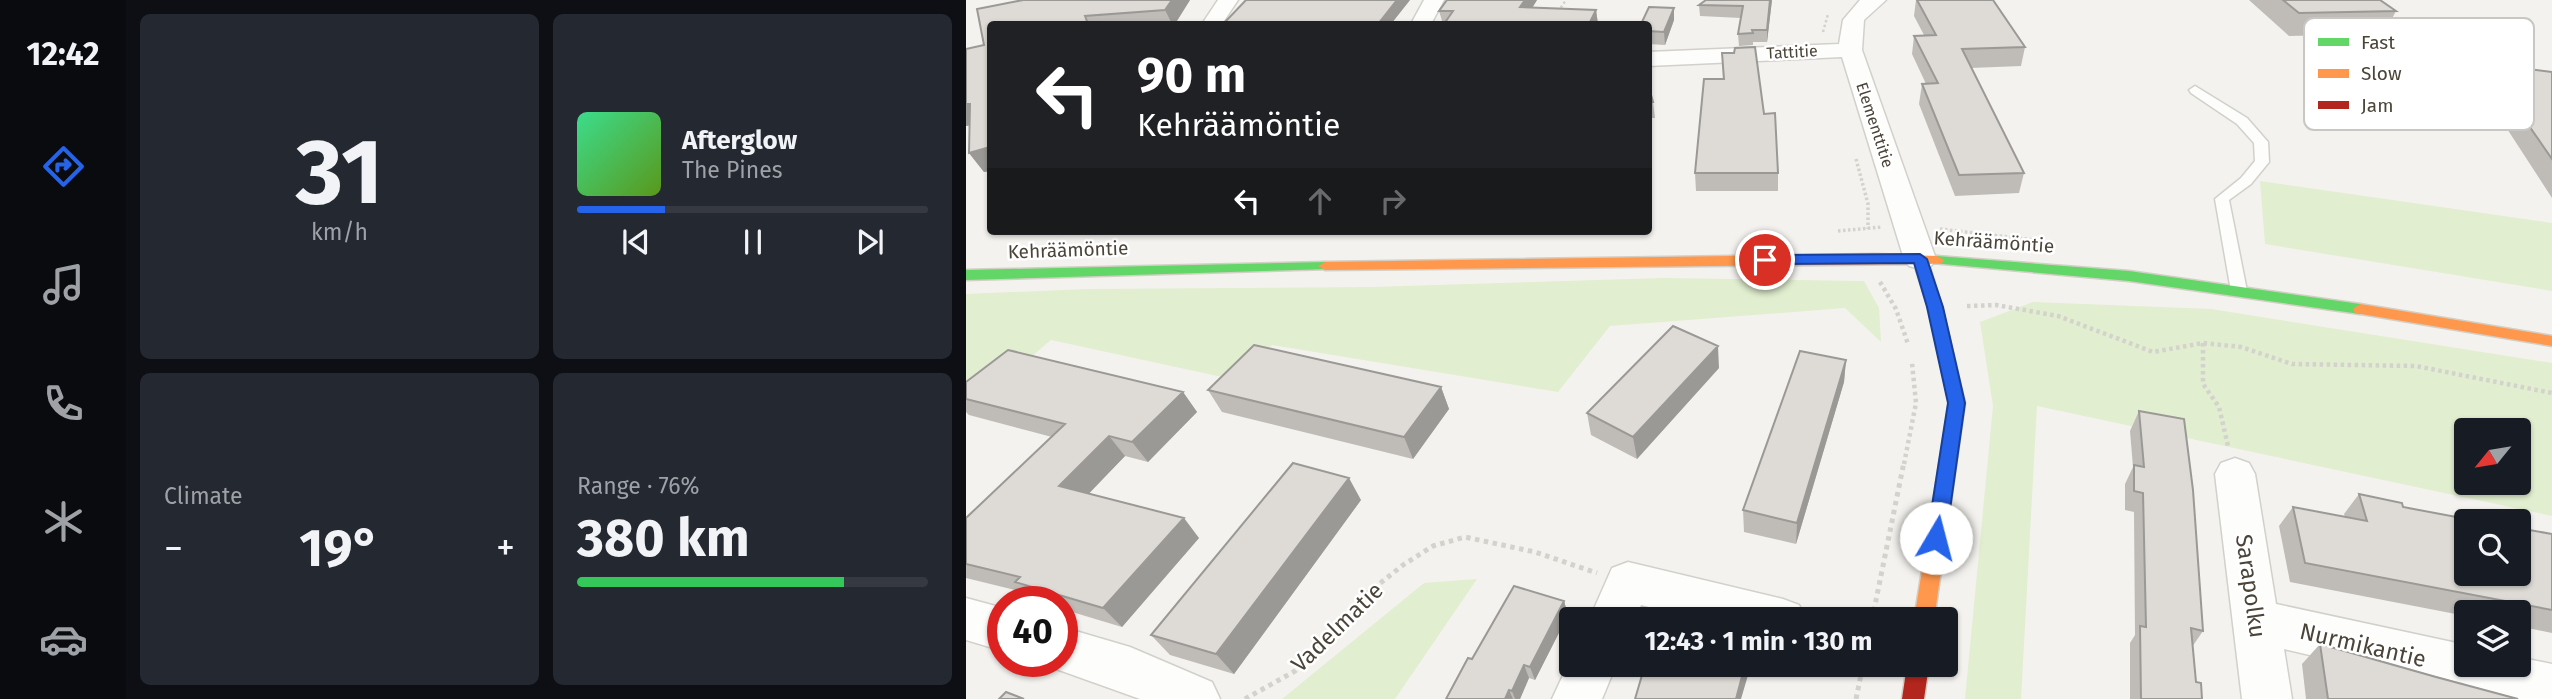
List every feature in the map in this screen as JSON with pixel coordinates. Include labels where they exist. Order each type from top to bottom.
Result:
[{"type":"street","points":[[1214,21],[1228,0]]},
{"type":"street","points":[[1422,21],[1434,0]]},
{"type":"street","name":"Elementtitie","points":[[1875,0],[1855,14],[1849,28],[1851,50],[1920,259]]},
{"type":"street","name":"Tattitie","points":[[1652,59],[1851,50]]},
{"type":"street","points":[[1920,259],[1935,307],[1957,403],[1926,607]]},
{"type":"street","name":"Kehräämöntie","points":[[966,275],[1162,269],[1920,259],[2049,265],[2239,291],[2552,341]]},
{"type":"street","name":"Sarapolku","points":[[2235,474],[2267,699]]},
{"type":"street","points":[[1620,601],[1671,607]]},
{"type":"street","points":[[966,619],[987,625]]},
{"type":"street","name":"Nurmikantie","points":[[2256,621],[2552,688]]},
{"type":"street","points":[[1078,654],[1130,670],[1195,699]]},
{"type":"street","points":[[1577,699],[1587,677]]},
{"type":"street","points":[[1913,699],[1916,677]]},
{"type":"lane","points":[[2195,90],[2242,121],[2261,142],[2262,162],[2246,181],[2222,198],[2239,291]]},
{"type":"path","points":[[1555,16],[1566,0]]},
{"type":"path","points":[[1867,228],[1880,281],[1896,309],[1910,350],[1916,403],[1875,607]]},
{"type":"path","points":[[1935,307],[1996,305],[2058,316],[2153,352],[2203,343],[2241,347],[2292,364],[2416,366],[2552,393]]},
{"type":"path","points":[[2203,343],[2203,384],[2218,407],[2235,474]]},
{"type":"path","name":"Vadelmatie","points":[[1245,699],[1295,671],[1363,597],[1403,565],[1433,546],[1465,537],[1535,552],[1620,601]]},
{"type":"path","points":[[1856,699],[1861,677]]},
{"type":"green space","points":[[2260,181],[2552,223],[2552,291],[2265,244]]},
{"type":"green space","points":[[1664,278],[1864,281],[1879,308],[1881,342],[1845,308],[1610,326],[1558,392],[1272,345],[1236,380],[1051,340],[978,402],[966,399],[966,294],[1088,289],[1372,287]]},
{"type":"green space","points":[[2033,302],[2211,309],[2552,363],[2552,516],[2531,512],[2531,509],[2519,509],[2037,406],[2021,699],[1965,699],[1993,406],[1980,322]]},
{"type":"green space","points":[[1477,579],[1395,699],[1282,699],[1424,583]]},
{"type":"building","points":[[1023,0],[1172,0],[1165,10],[1085,16],[1087,21],[987,21],[987,148],[969,153],[970,104],[966,104],[966,49],[984,45],[977,9]]},
{"type":"building","points":[[1246,0],[1397,0],[1380,21],[1226,21]]},
{"type":"building","points":[[1447,0],[1525,0],[1520,7],[1596,10],[1590,21],[1446,21],[1453,11],[1439,11]]},
{"type":"building","points":[[1706,0],[1770,0],[1767,30],[1738,34],[1743,6],[1699,5]]},
{"type":"building","points":[[1917,0],[1993,0],[2025,47],[1962,49],[2024,173],[1959,175],[1922,84],[1938,83],[1914,36],[1936,35]]},
{"type":"building","points":[[2283,0],[2380,0],[2396,11],[2299,13]]},
{"type":"building","points":[[1649,7],[1674,8],[1664,32],[1652,31],[1652,21],[1642,21]]},
{"type":"building","points":[[1755,47],[1764,114],[1775,113],[1778,173],[1695,173],[1704,79],[1724,79],[1722,53],[1734,53],[1735,48]]},
{"type":"building","points":[[2534,70],[2552,72],[2552,159],[2532,130],[2534,130]]},
{"type":"building","points":[[1673,326],[1718,346],[1633,437],[1587,413]]},
{"type":"building","points":[[1254,345],[1441,387],[1404,437],[1208,390]]},
{"type":"building","points":[[1008,350],[1183,392],[1132,442],[1109,436],[1059,486],[1184,518],[1103,608],[1078,601],[1078,586],[1029,586],[1015,582],[1020,577],[966,564],[966,518],[1065,424],[966,399],[966,382]]},
{"type":"building","points":[[1800,351],[1846,360],[1797,523],[1743,510]]},
{"type":"building","points":[[2139,411],[2184,419],[2193,490],[2203,631],[2191,628],[2196,682],[2201,683],[2202,699],[2141,699],[2140,626],[2146,627],[2143,493],[2134,491],[2134,465],[2144,467]]},
{"type":"building","points":[[1293,463],[1349,478],[1216,654],[1151,635]]},
{"type":"building","points":[[2359,494],[2402,503],[2403,507],[2454,517],[2454,586],[2531,586],[2531,530],[2552,534],[2552,610],[2531,606],[2531,600],[2499,600],[2305,563],[2293,507],[2367,521]]},
{"type":"building","points":[[1514,586],[1564,601],[1530,667],[1524,665],[1512,691],[1509,690],[1505,699],[1446,699],[1468,658],[1472,659]]},
{"type":"building","points":[[2320,644],[2436,677],[2518,699],[2328,699]]},
{"type":"building","points":[[1641,677],[1742,677],[1736,699],[1635,699]]},
{"type":"building","points":[[1006,692],[1024,699],[999,699]]},
{"type":"traffic: fast","points":[[1937,260],[2129,276],[2360,309]]},
{"type":"traffic: fast","points":[[966,275],[1325,266]]},
{"type":"traffic: slow","points":[[1325,266],[1874,258],[1937,260]]},
{"type":"traffic: slow","points":[[1920,259],[1935,307],[1957,403],[1926,607]]},
{"type":"traffic: slow","points":[[2360,309],[2552,341]]},
{"type":"traffic: jam","points":[[1913,699],[1916,677]]},
{"type":"route","points":[[1765,260],[1920,259],[1935,307],[1957,403],[1936,538]]}]
